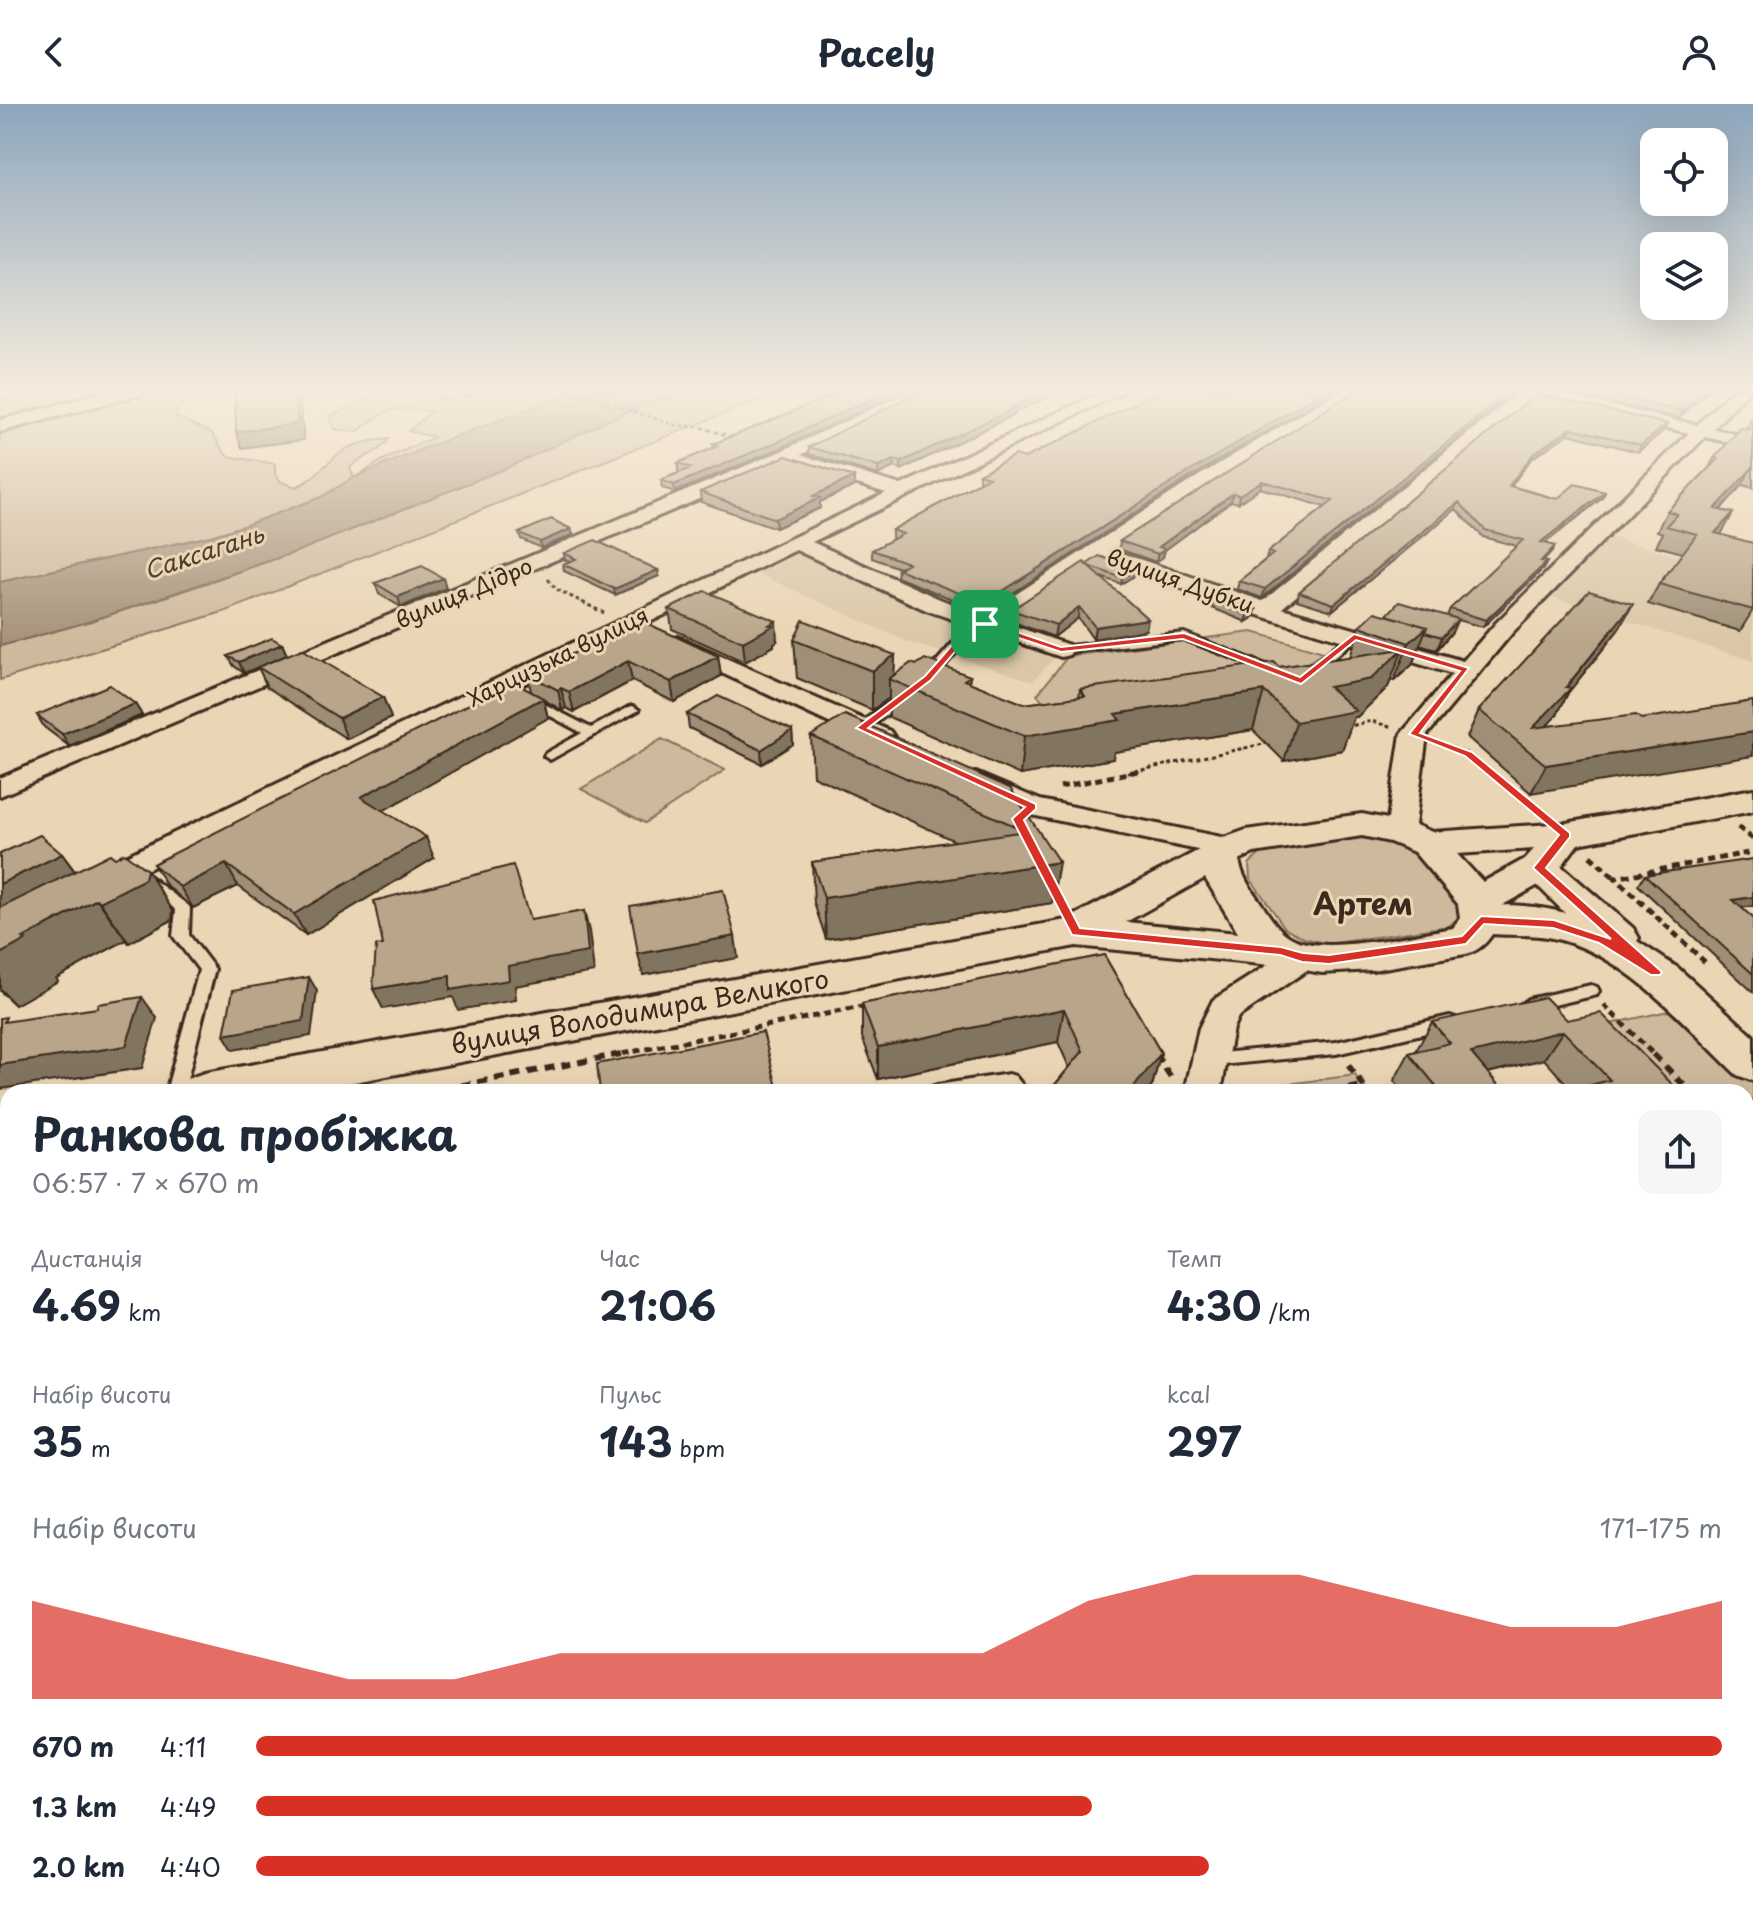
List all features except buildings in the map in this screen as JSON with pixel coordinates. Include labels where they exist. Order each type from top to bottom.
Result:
[{"type":"main road","points":[[1076,932],[1246,842],[1362,825],[1413,838],[1566,835],[1753,800]]},
{"type":"main road","points":[[1076,932],[1329,960],[1466,940],[1479,910],[1539,868],[1566,835]]},
{"type":"main road","points":[[1413,838],[1479,910],[1554,924],[1603,940],[1656,972]]},
{"type":"main road","points":[[1225,852],[1221,872],[1262,937],[1292,954]]},
{"type":"main road","points":[[1539,868],[1753,1063]]},
{"type":"main road","name":"вулиця Володимира Великого","points":[[248,1084],[1076,932]]},
{"type":"street","name":"вулиця Дідро","points":[[0,788],[742,474]]},
{"type":"street","points":[[845,474],[903,492]]},
{"type":"street","name":"Харцизька вулиця","points":[[78,892],[940,474]]},
{"type":"street","name":"вулиця Дубки","points":[[985,624],[1217,474]]},
{"type":"street","name":"вулиця Дубки","points":[[1266,610],[1427,474]]},
{"type":"street","points":[[1413,838],[1414,734],[1466,670],[1657,474]]},
{"type":"street","points":[[796,542],[934,605],[1061,650]]},
{"type":"street","name":"вулиця Дубки","points":[[1095,551],[1266,610],[1466,670]]},
{"type":"street","points":[[631,622],[904,748]]},
{"type":"street","points":[[947,767],[1032,807],[1225,852]]},
{"type":"street","points":[[1197,1080],[1225,1009],[1292,954]]},
{"type":"lane","points":[[861,728],[928,678],[956,646],[985,624]]},
{"type":"lane","points":[[1061,650],[1184,636],[1286,675]]},
{"type":"lane","points":[[1301,681],[1354,636]]},
{"type":"lane","points":[[928,678],[942,684]]},
{"type":"lane","points":[[501,685],[591,733]]},
{"type":"lane","points":[[550,756],[633,710]]},
{"type":"lane","points":[[129,866],[183,908],[181,936],[207,969],[177,1084]]},
{"type":"lane","points":[[1516,1008],[1591,991]]},
{"type":"lane","points":[[1197,1080],[1471,1018]]},
{"type":"lane","points":[[989,1084],[1009,1081],[1012,1084]]},
{"type":"path","points":[[541,560],[545,575],[556,589],[601,612],[631,622]]},
{"type":"path","points":[[1341,728],[1372,721],[1468,754],[1615,878],[1705,962]]},
{"type":"path","points":[[1032,807],[1051,789],[1280,741]]},
{"type":"path","points":[[1615,878],[1753,852]]},
{"type":"path","points":[[1047,876],[1076,932]]},
{"type":"path","points":[[1591,991],[1683,1084]]},
{"type":"path","points":[[469,1084],[880,1003]]},
{"type":"path","points":[[1336,1048],[1362,1084]]},
{"type":"path","points":[[1153,1049],[1197,1080]]},
{"type":"shaded area","points":[[0,474],[275,474],[281,482],[296,487],[315,474],[353,474],[354,478],[369,474],[321,497],[211,536],[0,582]]},
{"type":"shaded area","points":[[489,474],[571,474],[226,611],[0,680],[0,646],[179,592],[356,528]]},
{"type":"shaded area","points":[[1597,533],[1753,577],[1753,661],[1539,593]]},
{"type":"shaded area","points":[[796,542],[1061,650],[1033,681],[908,642],[743,567]]},
{"type":"shaded area","points":[[1252,632],[1324,652],[1286,677],[1059,715],[1037,695],[1068,656]]},
{"type":"shaded area","points":[[662,739],[725,770],[645,823],[581,789]]},
{"type":"shaded area","points":[[1366,836],[1398,845],[1428,867],[1459,902],[1458,918],[1449,926],[1328,944],[1304,938],[1285,928],[1250,878],[1249,864],[1261,853]]},
{"type":"shaded area","points":[[1677,1009],[1753,1080],[1753,1084],[1634,1084],[1583,1030]]},
{"type":"shaded area","points":[[1355,1075],[1362,1084],[1288,1084]]},
{"type":"water","name":"Саксагань","points":[[362,474],[491,474],[296,552],[88,622],[0,646],[0,582],[211,536],[321,497]]},
{"type":"district","name":"Артем","points":[[1363,905]]},
{"type":"route","points":[[985,624],[1061,650],[1184,636],[1301,681],[1354,636],[1466,670],[1414,734],[1468,754],[1566,835],[1539,868],[1656,972],[1603,940],[1554,924],[1481,920],[1466,940],[1329,960],[1302,958],[1281,951],[1076,932],[1018,819],[1032,807],[861,728],[928,678],[956,646],[985,624]]}]
